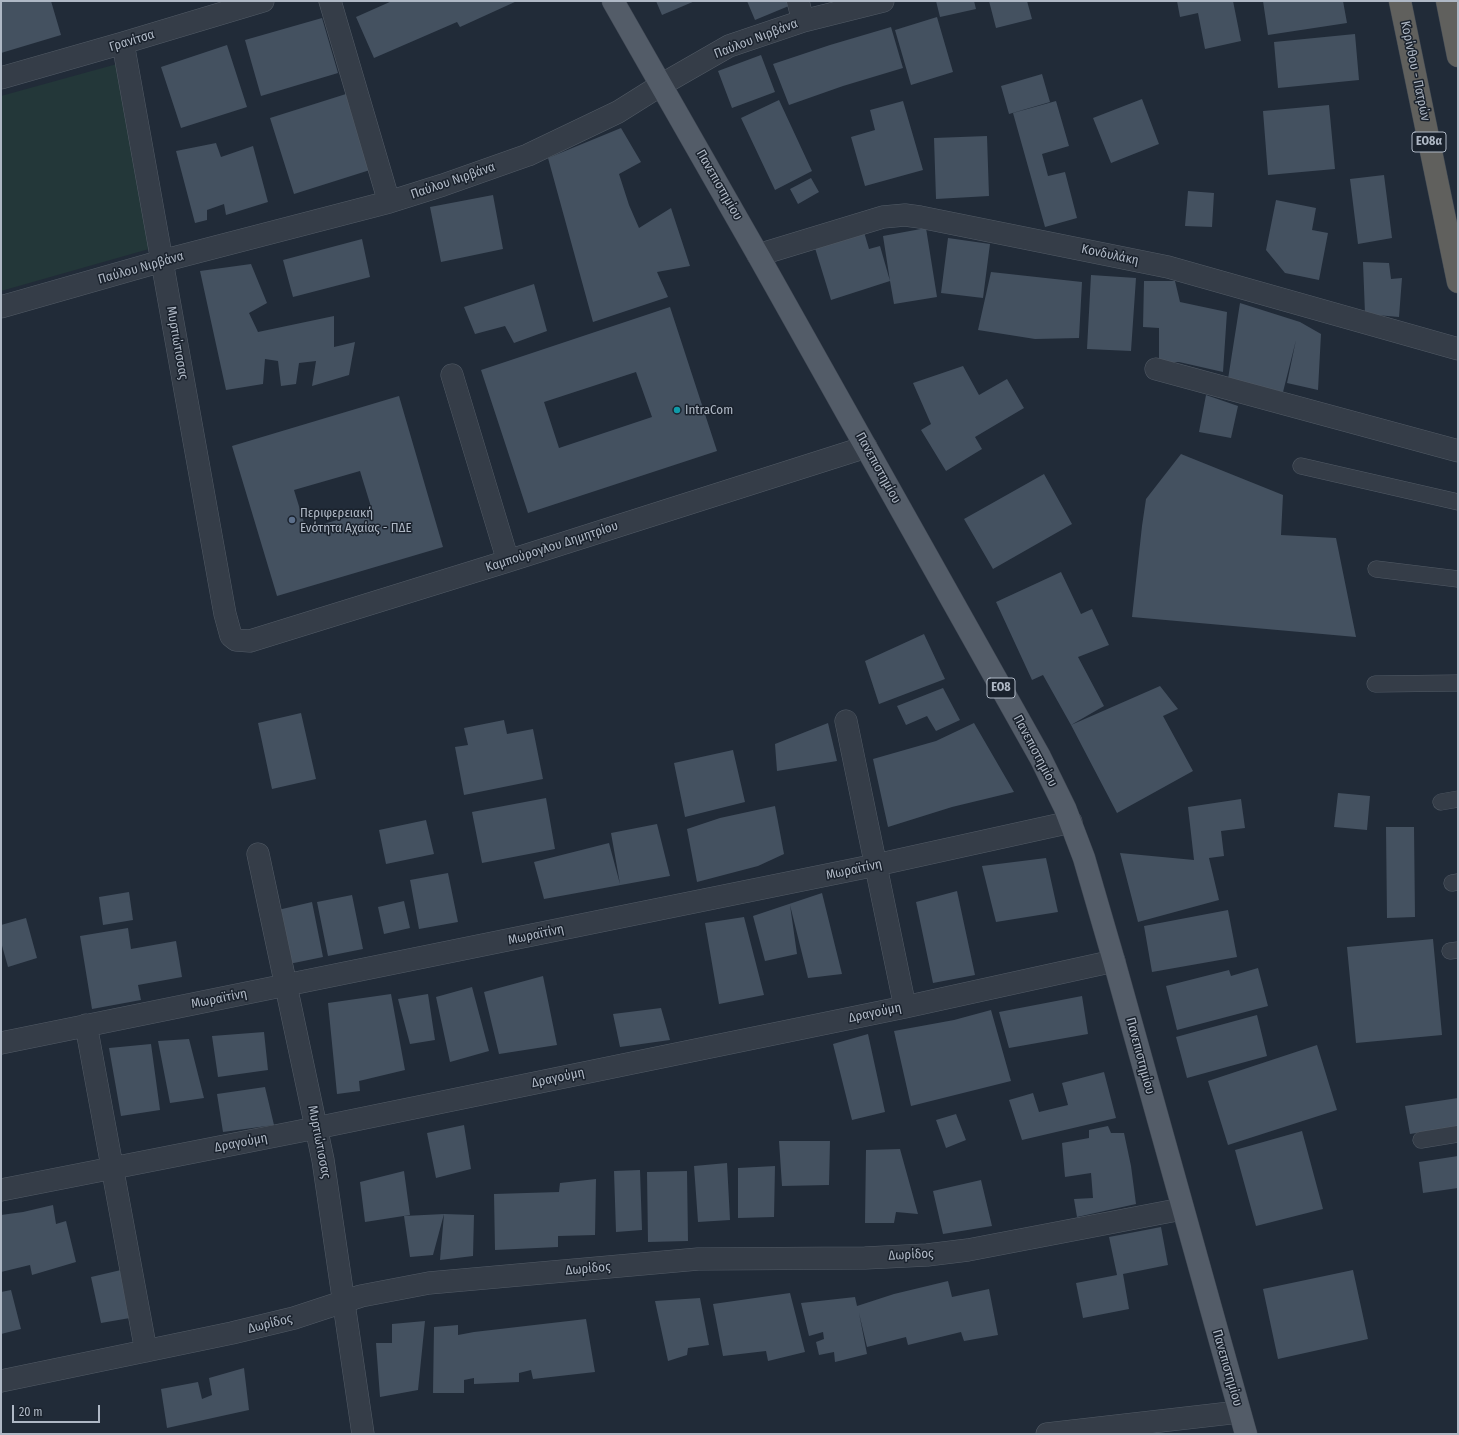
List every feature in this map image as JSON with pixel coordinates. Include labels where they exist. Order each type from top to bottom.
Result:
[{"type":"highway","name":"Κορίνθου - Πατρών","points":[[1400,1],[1458,282]]},
{"type":"highway","points":[[1447,1],[1458,56]]},
{"type":"main road","name":"Πανεπιστημίου","points":[[614,1],[1040,757],[1070,822],[1084,858],[1114,961],[1246,1434]]},
{"type":"street","name":"Γρανίτσα","points":[[1,78],[263,1]]},
{"type":"street","points":[[330,1],[389,202]]},
{"type":"street","name":"Παύλου Νιρβάνα","points":[[1,307],[162,262],[389,202],[443,185],[528,155],[618,112],[661,85],[729,46],[801,11],[883,1]]},
{"type":"street","name":"Μυρτιώτισσας","points":[[123,43],[225,614],[231,636],[236,640]]},
{"type":"street","name":"Κονδυλάκη","points":[[758,255],[884,217],[904,215],[920,216],[1168,267],[1458,349]]},
{"type":"street","points":[[1156,369],[1458,451]]},
{"type":"street","points":[[452,375],[508,561]]},
{"type":"street","name":"Καμπούρογλου Δημητρίου","points":[[236,640],[250,641],[866,448]]},
{"type":"street","points":[[846,721],[905,1007]]},
{"type":"street","name":"Μωραϊτίνη","points":[[1,1043],[876,866],[1070,822]]},
{"type":"street","name":"Μυρτιώτισσας","points":[[258,854],[327,1183],[363,1434]]},
{"type":"street","name":"Δραγούμη","points":[[1,1190],[316,1128],[905,1007],[1114,961]]},
{"type":"street","points":[[86,1025],[146,1351]]},
{"type":"street","name":"Δωρίδος","points":[[1,1381],[268,1324],[362,1296],[429,1283],[698,1260],[865,1258],[944,1253],[1182,1209]]},
{"type":"street","points":[[1047,1434],[1239,1412]]},
{"type":"lane","points":[[1301,466],[1458,502]]},
{"type":"lane","points":[[1376,569],[1458,579]]},
{"type":"lane","points":[[1375,684],[1458,683]]},
{"type":"lane","points":[[1441,802],[1458,799]]},
{"type":"lane","points":[[1421,1140],[1458,1134]]},
{"type":"green space","points":[[117,64],[149,249],[1,291],[1,96]]},
{"type":"building","points":[[1,1],[51,1],[61,35],[1,53]]},
{"type":"building","points":[[392,1],[517,1],[460,27],[457,22],[374,58],[356,17]]},
{"type":"building","points":[[656,1],[695,1],[662,15]]},
{"type":"building","points":[[747,1],[795,1],[796,3],[755,20]]},
{"type":"building","points":[[936,1],[974,1],[976,9],[940,17]]},
{"type":"building","points":[[989,1],[1027,1],[1032,19],[996,28]]},
{"type":"building","points":[[1177,1],[1233,1],[1241,41],[1205,49],[1198,13],[1180,17]]},
{"type":"building","points":[[1263,1],[1343,1],[1347,23],[1268,35]]},
{"type":"building","points":[[937,17],[953,72],[911,85],[895,30]]},
{"type":"building","points":[[322,18],[338,73],[261,96],[245,40]]},
{"type":"building","points":[[891,27],[903,68],[843,86],[789,105],[773,64]]},
{"type":"building","points":[[1355,34],[1359,80],[1278,88],[1274,42]]},
{"type":"building","points":[[227,45],[247,107],[181,128],[161,67]]},
{"type":"building","points":[[761,55],[775,92],[732,108],[718,71]]},
{"type":"building","points":[[1042,74],[1050,102],[1009,114],[1001,86]]},
{"type":"building","points":[[346,94],[370,170],[294,194],[270,118]]},
{"type":"building","points":[[1142,99],[1159,144],[1111,163],[1093,118]]},
{"type":"building","points":[[779,100],[812,171],[775,190],[741,118]]},
{"type":"building","points":[[903,101],[923,170],[865,186],[851,137],[875,130],[870,110]]},
{"type":"building","points":[[1056,101],[1069,146],[1042,154],[1048,176],[1065,172],[1077,218],[1045,227],[1013,113]]},
{"type":"building","points":[[1329,105],[1335,169],[1268,175],[1263,111]]},
{"type":"building","points":[[621,128],[641,162],[619,174],[629,205],[639,228],[671,208],[690,266],[657,272],[668,297],[593,322],[548,158]]},
{"type":"building","points":[[987,136],[989,196],[936,199],[934,138]]},
{"type":"building","points":[[216,143],[221,157],[253,146],[268,202],[226,215],[224,204],[207,210],[207,220],[195,223],[176,151]]},
{"type":"building","points":[[1384,175],[1392,238],[1358,244],[1350,179]]},
{"type":"building","points":[[811,178],[819,192],[798,204],[790,189]]},
{"type":"building","points":[[1188,191],[1214,193],[1212,227],[1185,226]]},
{"type":"building","points":[[493,195],[503,249],[441,262],[430,207]]},
{"type":"building","points":[[1276,200],[1316,208],[1312,230],[1328,233],[1319,280],[1285,273],[1266,250]]},
{"type":"building","points":[[926,228],[937,297],[894,304],[883,236]]},
{"type":"building","points":[[864,232],[869,249],[880,246],[890,281],[831,300],[815,248]]},
{"type":"building","points":[[948,238],[990,244],[983,298],[941,293]]},
{"type":"building","points":[[362,239],[370,277],[293,297],[283,260]]},
{"type":"building","points":[[1363,262],[1389,263],[1391,279],[1402,278],[1399,317],[1365,314]]},
{"type":"building","points":[[251,264],[267,303],[249,313],[258,332],[334,316],[334,347],[355,342],[349,375],[312,386],[316,361],[299,363],[296,384],[281,386],[278,361],[265,359],[263,384],[226,390],[200,271]]},
{"type":"building","points":[[991,272],[1082,282],[1079,338],[1035,339],[978,330]]},
{"type":"building","points":[[1091,275],[1136,278],[1131,351],[1087,349]]},
{"type":"building","points":[[1144,281],[1175,281],[1180,302],[1227,312],[1223,372],[1179,362],[1159,362],[1159,328],[1143,327]]},
{"type":"building","points":[[534,284],[547,331],[514,343],[505,326],[475,334],[464,307]]},
{"type":"building","points":[[1240,303],[1300,322],[1321,334],[1318,390],[1287,383],[1296,340],[1283,392],[1228,379]]},
{"type":"building","name":"IntraCom","points":[[670,307],[717,451],[528,513],[481,370]],"holes":[[[636,372],[652,417],[559,448],[544,402]]]},
{"type":"building","points":[[963,366],[979,395],[1007,379],[1024,408],[975,437],[982,449],[946,471],[921,430],[931,424],[913,383]]},
{"type":"building","points":[[1206,395],[1238,406],[1231,438],[1199,432]]},
{"type":"building","points":[[399,396],[443,547],[277,596],[232,446]],"holes":[[[360,471],[372,510],[306,529],[294,490]]]},
{"type":"building","points":[[1181,454],[1283,495],[1281,535],[1336,538],[1356,637],[1132,617],[1146,499]]},
{"type":"building","points":[[1044,474],[1072,524],[993,569],[964,519]]},
{"type":"building","points":[[1061,572],[1081,614],[1092,609],[1109,645],[1078,657],[1104,706],[1071,725],[1043,675],[1032,680],[996,602]]},
{"type":"building","points":[[924,634],[945,679],[879,704],[865,661]]},
{"type":"building","points":[[1160,686],[1178,709],[1163,716],[1193,771],[1117,813],[1071,725]]},
{"type":"building","points":[[943,688],[960,720],[936,731],[927,716],[906,725],[897,706]]},
{"type":"building","points":[[301,713],[316,779],[272,789],[258,723]]},
{"type":"building","points":[[504,720],[507,734],[533,729],[543,779],[464,795],[455,747],[468,745],[464,728]]},
{"type":"building","points":[[828,723],[837,761],[777,771],[775,744]]},
{"type":"building","points":[[974,723],[1014,792],[952,807],[888,827],[873,759],[936,741]]},
{"type":"building","points":[[733,750],[745,802],[685,817],[674,763]]},
{"type":"building","points":[[1338,793],[1370,796],[1367,830],[1334,827]]},
{"type":"building","points":[[546,798],[555,849],[482,863],[472,812]]},
{"type":"building","points":[[1241,799],[1245,828],[1221,831],[1224,856],[1209,858],[1219,900],[1138,922],[1120,853],[1194,860],[1188,807]]},
{"type":"building","points":[[775,806],[784,854],[758,866],[697,882],[687,829],[720,818]]},
{"type":"building","points":[[426,820],[434,854],[386,864],[379,830]]},
{"type":"building","points":[[657,824],[670,876],[544,899],[534,862],[609,843],[620,884],[611,833]]},
{"type":"building","points":[[1386,827],[1414,827],[1415,917],[1387,918]]},
{"type":"building","points":[[1046,858],[1058,912],[996,922],[982,866]]},
{"type":"building","points":[[448,873],[458,922],[419,929],[410,880]]},
{"type":"building","points":[[957,891],[975,975],[933,983],[916,902]]},
{"type":"building","points":[[129,892],[133,920],[103,925],[99,897]]},
{"type":"building","points":[[822,893],[842,974],[808,978],[790,905],[797,954],[765,961],[753,916]]},
{"type":"building","points":[[352,895],[363,949],[328,956],[317,902]]},
{"type":"building","points":[[404,901],[410,928],[384,934],[378,907]]},
{"type":"building","points":[[312,902],[323,957],[289,964],[278,910]]},
{"type":"building","points":[[1228,910],[1237,957],[1152,972],[1144,926]]},
{"type":"building","points":[[744,917],[764,995],[719,1004],[705,923]]},
{"type":"building","points":[[26,918],[37,958],[8,967],[1,942],[1,925]]},
{"type":"building","points":[[128,928],[131,949],[176,941],[182,977],[138,985],[141,1000],[92,1009],[80,936]]},
{"type":"building","points":[[1433,939],[1442,1035],[1356,1043],[1347,947]]},
{"type":"building","points":[[1258,968],[1268,1006],[1177,1030],[1166,986],[1229,970],[1231,976]]},
{"type":"building","points":[[543,976],[557,1045],[499,1054],[484,992]]},
{"type":"building","points":[[472,987],[489,1051],[450,1062],[436,997]]},
{"type":"building","points":[[391,994],[405,1070],[359,1081],[360,1091],[337,1094],[328,1003]]},
{"type":"building","points":[[428,994],[435,1040],[410,1044],[398,999]]},
{"type":"building","points":[[1082,996],[1088,1034],[1009,1048],[999,1012]]},
{"type":"building","points":[[661,1008],[670,1040],[620,1047],[613,1014]]},
{"type":"building","points":[[991,1010],[1011,1081],[911,1106],[894,1031],[954,1020]]},
{"type":"building","points":[[1257,1015],[1267,1056],[1187,1078],[1176,1037]]},
{"type":"building","points":[[264,1032],[268,1070],[218,1077],[212,1036]]},
{"type":"building","points":[[868,1034],[885,1112],[852,1120],[833,1044]]},
{"type":"building","points":[[189,1039],[204,1098],[170,1103],[158,1041]]},
{"type":"building","points":[[151,1044],[160,1110],[121,1116],[109,1048]]},
{"type":"building","points":[[1317,1045],[1337,1110],[1228,1145],[1208,1081]]},
{"type":"building","points":[[1104,1072],[1116,1118],[1022,1140],[1009,1100],[1033,1093],[1039,1112],[1068,1105],[1062,1083]]},
{"type":"building","points":[[265,1087],[274,1125],[223,1132],[217,1094]]},
{"type":"building","points":[[1458,1098],[1458,1126],[1410,1134],[1405,1106]]},
{"type":"building","points":[[956,1114],[966,1140],[946,1148],[936,1120]]},
{"type":"building","points":[[464,1125],[471,1169],[436,1178],[427,1133]]},
{"type":"building","points":[[1108,1126],[1111,1133],[1124,1133],[1131,1166],[1136,1204],[1077,1217],[1074,1199],[1093,1198],[1091,1173],[1065,1177],[1062,1143],[1089,1138],[1089,1130]]},
{"type":"building","points":[[1302,1131],[1323,1209],[1256,1226],[1235,1150]]},
{"type":"building","points":[[779,1141],[830,1141],[829,1185],[782,1186]]},
{"type":"building","points":[[900,1149],[918,1214],[896,1212],[894,1223],[865,1223],[866,1150]]},
{"type":"building","points":[[1458,1156],[1458,1188],[1423,1193],[1419,1162]]},
{"type":"building","points":[[727,1163],[730,1220],[698,1222],[694,1166]]},
{"type":"building","points":[[775,1166],[774,1217],[738,1218],[738,1168]]},
{"type":"building","points":[[640,1170],[642,1230],[616,1232],[614,1171]]},
{"type":"building","points":[[404,1171],[410,1215],[365,1222],[360,1182]]},
{"type":"building","points":[[687,1171],[688,1241],[648,1242],[647,1172]]},
{"type":"building","points":[[596,1179],[595,1235],[558,1236],[558,1247],[495,1250],[494,1194],[559,1192],[560,1183]]},
{"type":"building","points":[[981,1180],[992,1226],[943,1234],[933,1191]]},
{"type":"building","points":[[53,1205],[56,1224],[66,1221],[76,1262],[32,1275],[30,1265],[1,1272],[1,1215],[23,1212]]},
{"type":"building","points":[[444,1214],[474,1215],[473,1256],[440,1260]]},
{"type":"building","points":[[444,1214],[433,1255],[410,1257],[404,1216]]},
{"type":"building","points":[[1161,1227],[1168,1265],[1123,1274],[1129,1309],[1083,1318],[1076,1283],[1117,1275],[1109,1237]]},
{"type":"building","points":[[121,1270],[130,1318],[101,1323],[91,1277]]},
{"type":"building","points":[[1353,1270],[1368,1339],[1278,1359],[1263,1289]]},
{"type":"building","points":[[948,1281],[952,1297],[989,1289],[998,1335],[964,1341],[961,1332],[908,1345],[906,1337],[867,1347],[859,1313],[867,1354],[835,1362],[834,1352],[819,1355],[816,1342],[824,1339],[823,1332],[809,1336],[801,1303],[855,1297],[857,1306],[894,1294]]},
{"type":"building","points":[[11,1290],[21,1329],[1,1334],[1,1292]]},
{"type":"building","points":[[790,1293],[805,1352],[768,1361],[766,1351],[723,1356],[713,1304]]},
{"type":"building","points":[[700,1298],[709,1345],[688,1348],[687,1355],[668,1361],[655,1301]]},
{"type":"building","points":[[586,1319],[595,1372],[533,1379],[531,1370],[519,1373],[519,1382],[474,1384],[474,1378],[464,1380],[464,1393],[433,1393],[434,1327],[458,1325],[458,1335]]},
{"type":"building","points":[[425,1321],[418,1390],[380,1397],[376,1343],[392,1343],[392,1324]]},
{"type":"building","points":[[244,1368],[249,1410],[167,1428],[161,1389],[198,1382],[202,1399],[212,1395],[209,1378]]},
{"type":"place","name":"IntraCom","points":[[677,410]]},
{"type":"place","name":"Περιφερειακή Ενότητα Αχαίας - ΠΔΕ","points":[[292,520]]}]
